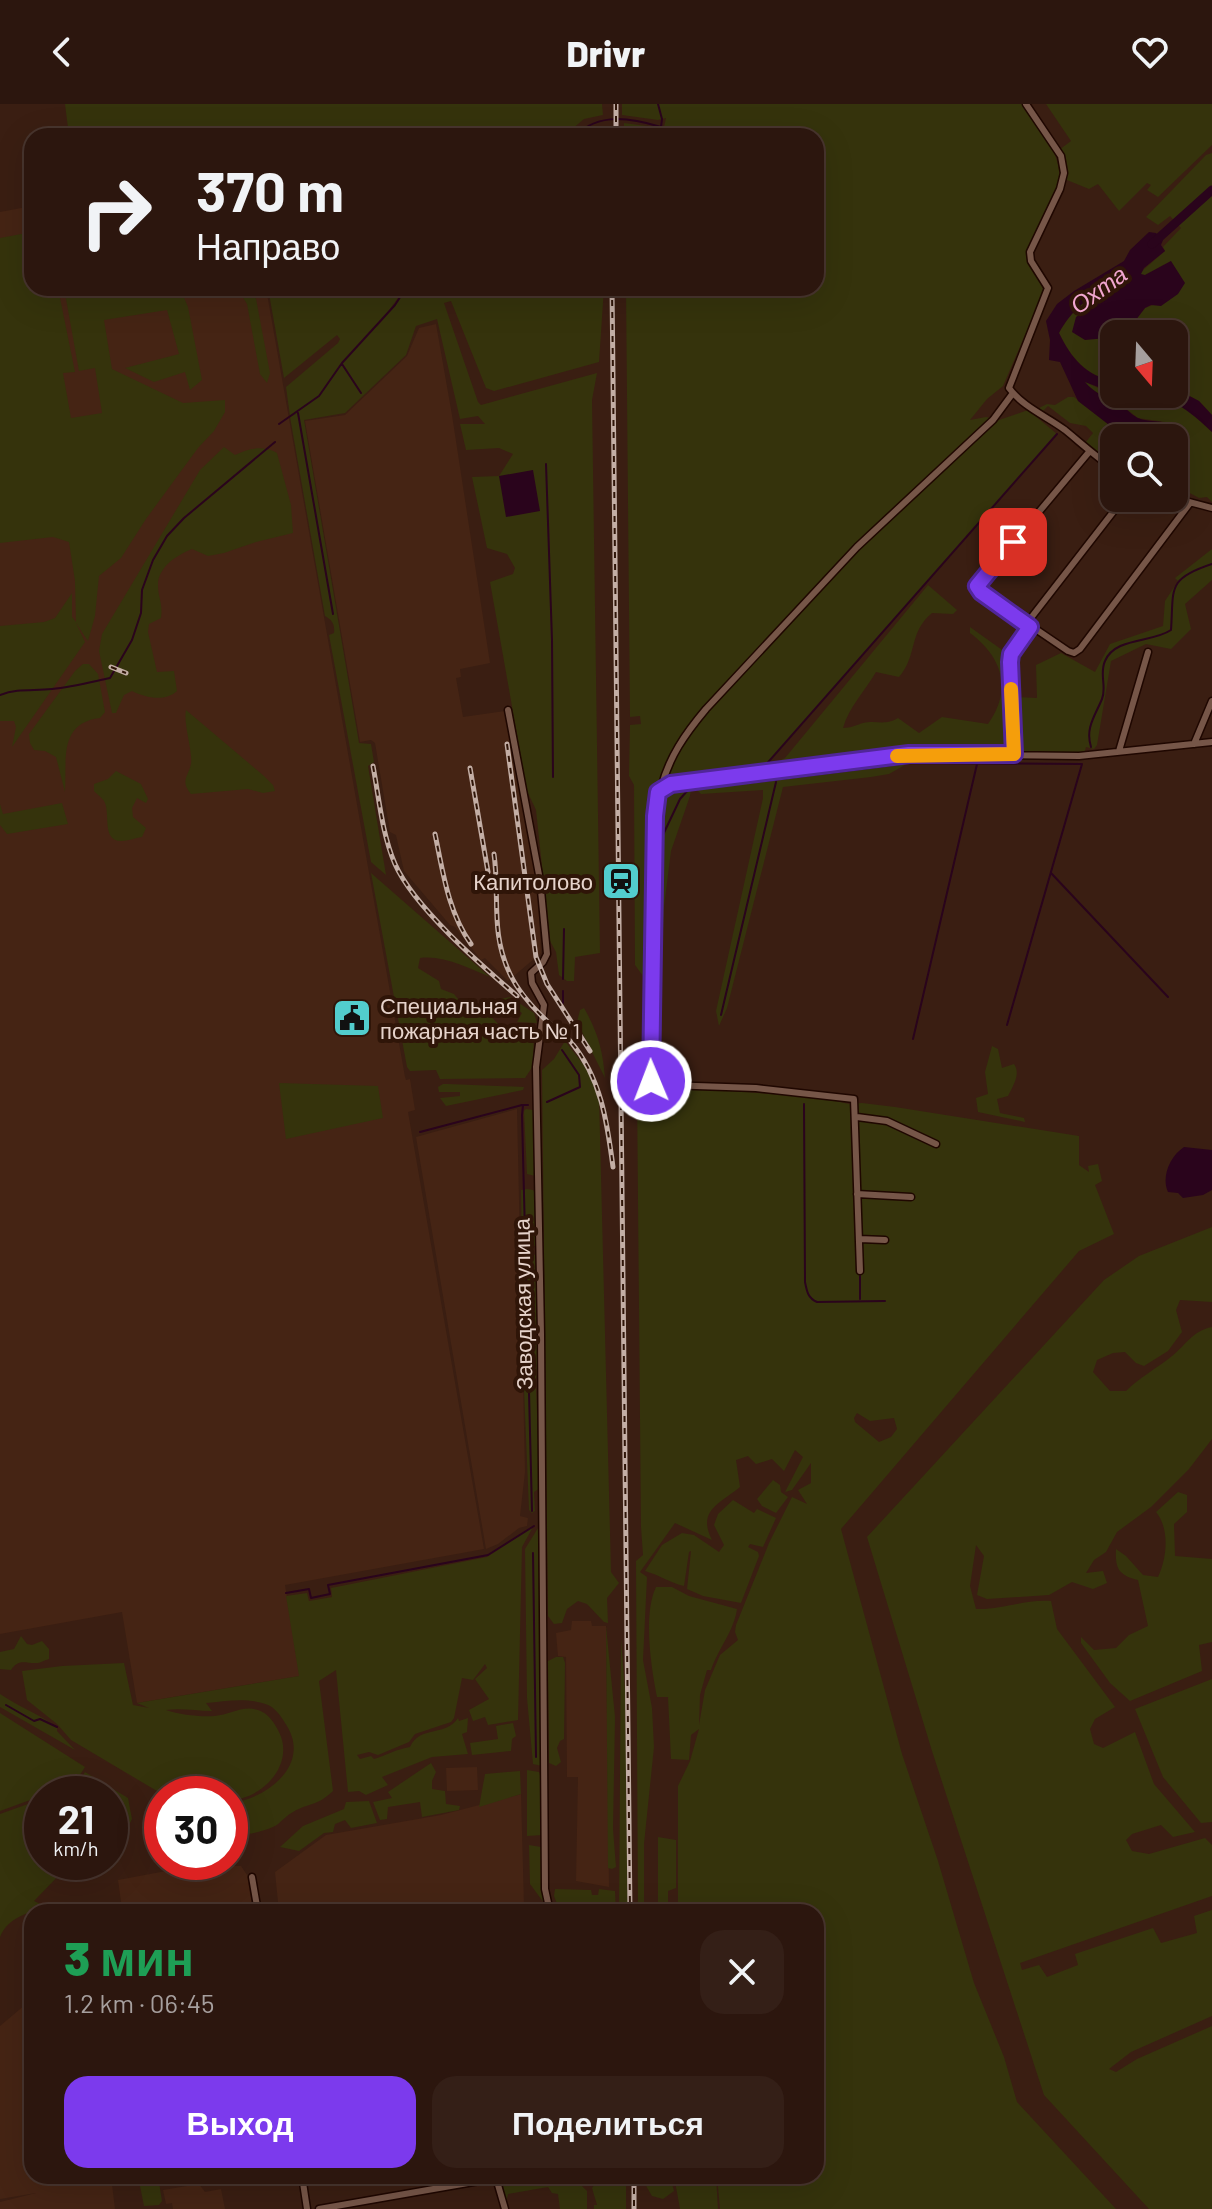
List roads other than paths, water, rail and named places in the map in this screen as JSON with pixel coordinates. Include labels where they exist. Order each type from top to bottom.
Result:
[{"type":"street","points":[[1026,104],[1061,156],[1064,176],[1030,252],[1031,261],[1048,288],[1046,298],[1009,384],[1013,393],[1100,459]]},
{"type":"street","points":[[860,1271],[854,1099],[806,1092],[652,1082],[651,986],[657,796],[667,765],[688,730],[706,709],[857,547],[993,420],[1013,393]]},
{"type":"street","points":[[1089,452],[977,584],[981,592],[1068,651],[1077,652],[1190,503],[1212,508]]},
{"type":"street","points":[[1014,754],[1011,654],[1114,512]]},
{"type":"street","points":[[1119,751],[1148,652]]},
{"type":"street","points":[[1194,744],[1212,701]]},
{"type":"street","name":"Заводская улица","points":[[508,710],[540,880],[547,954],[531,973],[531,978],[544,1005],[536,1067],[545,1889],[548,1904]]},
{"type":"street","points":[[661,788],[671,784],[909,754],[1079,756],[1212,742]]},
{"type":"street","points":[[857,1117],[887,1121],[936,1144]]},
{"type":"street","points":[[857,1194],[911,1197]]},
{"type":"street","points":[[859,1239],[885,1240]]},
{"type":"street","points":[[252,1877],[257,1904]]},
{"type":"street","points":[[303,2184],[307,2209]]},
{"type":"street","points":[[319,2209],[462,2184]]},
{"type":"street","points":[[498,2184],[505,2209]]},
{"type":"water","points":[[1149,232],[1156,233],[1163,240],[1161,245],[1165,251],[1141,274],[1145,275],[1171,261],[1185,283],[1178,294],[1161,306],[1145,308],[1136,320],[1100,320],[1100,339],[1085,340],[1072,332],[1076,317],[1116,288],[1107,290],[1083,304],[1059,333],[1080,364],[1100,377],[1100,388],[1085,382],[1100,395],[1100,408],[1124,408],[1138,418],[1171,424],[1108,424],[1078,401],[1060,362],[1049,360],[1050,340],[1046,321],[1057,304],[1124,261],[1130,250]]},
{"type":"water","points":[[1188,395],[1199,401],[1212,415],[1212,432],[1183,408],[1188,408]]},
{"type":"water","points":[[533,470],[540,511],[506,517],[499,476]]},
{"type":"water","points":[[1184,1147],[1212,1150],[1212,1190],[1203,1195],[1183,1198],[1178,1193],[1168,1192],[1168,1167]]},
{"type":"waterway","points":[[585,128],[617,119],[661,127],[658,104]]},
{"type":"waterway","name":"Охта","points":[[1152,244],[1212,190]]},
{"type":"waterway","points":[[279,424],[319,396],[342,363],[401,296]]},
{"type":"waterway","points":[[342,364],[361,393]]},
{"type":"waterway","points":[[298,413],[333,614]]},
{"type":"waterway","points":[[763,768],[1057,434]]},
{"type":"waterway","points":[[0,695],[110,678],[132,640],[141,613],[142,590],[153,560],[167,536],[184,518],[275,442]]},
{"type":"waterway","points":[[546,464],[553,777]]},
{"type":"waterway","points":[[1091,747],[1090,728],[1103,694],[1103,666],[1110,653],[1125,644],[1171,630],[1175,587],[1187,575],[1212,564]]},
{"type":"waterway","points":[[747,783],[909,763],[1082,764],[1007,1025]]},
{"type":"waterway","points":[[913,1039],[977,764]]},
{"type":"waterway","points":[[721,1015],[776,782]]},
{"type":"waterway","points":[[657,1075],[661,839],[680,799],[688,790],[738,784]]},
{"type":"waterway","points":[[1051,873],[1168,997]]},
{"type":"waterway","points":[[563,979],[564,929]]},
{"type":"waterway","points":[[563,991],[563,1003]]},
{"type":"waterway","points":[[547,1102],[580,1087],[579,1075],[562,1050]]},
{"type":"waterway","points":[[804,1104],[807,1292],[817,1302],[885,1301]]},
{"type":"waterway","points":[[420,1132],[522,1105]]},
{"type":"waterway","points":[[528,1105],[523,1105],[522,1115],[532,1511]]},
{"type":"waterway","points":[[860,1276],[860,1299]]},
{"type":"waterway","points":[[286,1593],[309,1589],[311,1598],[330,1594],[328,1585],[488,1555],[534,1526]]},
{"type":"waterway","points":[[533,1553],[536,1757]]},
{"type":"waterway","points":[[6,1705],[34,1721],[40,1719],[57,1727]]},
{"type":"railway","points":[[616,104],[616,128]]},
{"type":"railway","points":[[612,296],[630,1904]]},
{"type":"railway","points":[[111,667],[126,673]]},
{"type":"railway","points":[[507,744],[536,957],[547,984],[590,1051]]},
{"type":"railway","points":[[373,766],[387,841],[404,881],[449,934],[517,996]]},
{"type":"railway","points":[[470,768],[488,872]]},
{"type":"railway","points":[[435,834],[452,905],[471,944]]},
{"type":"railway","points":[[494,854],[498,929],[504,959],[522,993],[543,1017],[569,1039],[589,1070],[605,1117],[613,1167]]},
{"type":"railway","points":[[634,2184],[634,2209]]},
{"type":"place","name":"Капитолово","points":[[621,881]]},
{"type":"place","name":"Специальная пожарная часть № 1","points":[[352,1018]]}]
